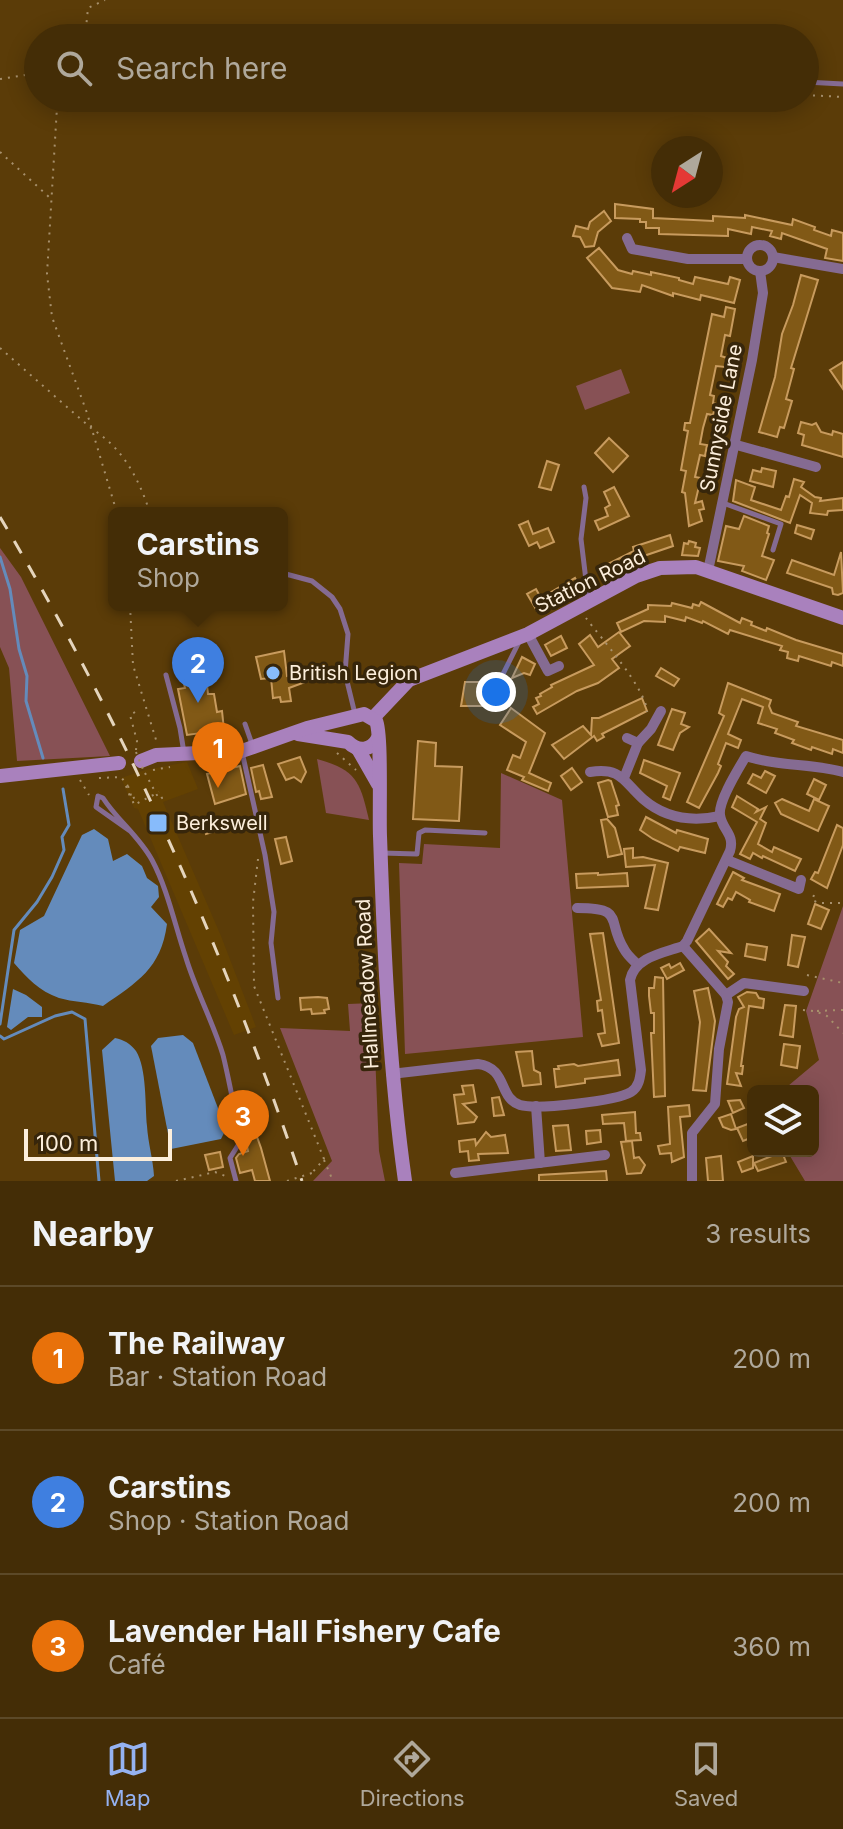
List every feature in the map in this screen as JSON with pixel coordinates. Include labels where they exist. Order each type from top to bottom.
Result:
[{"type":"street","points":[[623,257],[630,244],[688,259],[746,259]]},
{"type":"street","points":[[746,259],[751,248],[759,245],[767,246],[773,257]]},
{"type":"street","points":[[746,259],[753,269],[760,271],[768,268],[773,257]]},
{"type":"street","points":[[773,257],[843,269]]},
{"type":"street","name":"Sunnyside Lane","points":[[708,571],[752,360],[763,293],[760,271]]},
{"type":"street","points":[[733,444],[816,467]]},
{"type":"street","name":"Station Road","points":[[373,718],[409,680],[525,635],[636,576],[660,568],[685,566],[708,571],[843,618]]},
{"type":"street","points":[[525,635],[550,670]]},
{"type":"street","points":[[624,778],[641,740],[661,711]]},
{"type":"street","points":[[143,766],[156,755],[247,750],[307,728],[364,714],[373,718],[379,726],[378,738],[372,746],[293,734]]},
{"type":"street","points":[[353,717],[344,728],[353,745]]},
{"type":"street","name":"Hallmeadow Road","points":[[378,738],[391,1074],[405,1181]]},
{"type":"street","points":[[627,738],[641,740]]},
{"type":"street","name":"Hallmeadow Road","points":[[353,745],[378,784]]},
{"type":"street","points":[[391,1074],[488,1065],[513,1101],[519,1105],[536,1106],[580,1104],[619,1096],[636,1088],[641,1070],[630,980],[637,964],[683,946],[727,860],[731,836],[720,816],[725,797],[746,756],[770,764],[843,772]]},
{"type":"street","points":[[0,776],[119,763]]},
{"type":"street","points":[[590,772],[614,772],[624,778],[643,799],[678,818],[720,816]]},
{"type":"street","points":[[727,860],[799,889],[801,880]]},
{"type":"street","points":[[577,908],[604,910],[612,916],[623,948],[637,964]]},
{"type":"street","points":[[683,946],[726,995],[728,1002],[719,1049],[716,1099],[712,1110],[692,1133],[692,1181]]},
{"type":"street","points":[[726,995],[744,983],[804,991]]},
{"type":"street","points":[[536,1106],[540,1163]]},
{"type":"street","points":[[455,1173],[605,1155]]},
{"type":"lane","points":[[819,83],[843,84]]},
{"type":"lane","points":[[584,487],[586,509],[581,539],[584,605]]},
{"type":"lane","points":[[722,502],[781,524],[773,550]]},
{"type":"lane","points":[[288,575],[312,581],[332,597],[340,609],[348,634],[345,673],[353,717]]},
{"type":"lane","points":[[499,682],[525,635]]},
{"type":"lane","points":[[166,675],[184,754]]},
{"type":"lane","points":[[245,724],[274,912],[271,943],[278,998]]},
{"type":"lane","points":[[130,831],[96,807],[98,796],[143,845],[153,863],[223,1057],[242,1139],[230,1158],[236,1181]]},
{"type":"lane","points":[[381,853],[417,854],[419,833],[425,830],[485,833]]},
{"type":"path","points":[[86,24],[88,8],[105,0]]},
{"type":"path","points":[[0,79],[24,75]]},
{"type":"path","points":[[819,96],[843,97]]},
{"type":"path","points":[[57,112],[47,274],[52,317],[92,429],[115,507]]},
{"type":"path","points":[[0,152],[50,198]]},
{"type":"path","points":[[0,348],[106,438],[127,462],[148,507]]},
{"type":"path","points":[[584,605],[647,705],[648,721],[641,740]]},
{"type":"path","points":[[130,611],[133,665],[160,751]]},
{"type":"path","points":[[92,778],[121,777],[134,805],[159,792],[162,798],[157,796],[143,766],[136,752],[137,741],[130,715],[135,712]]},
{"type":"path","points":[[143,766],[173,767]]},
{"type":"path","points":[[79,779],[95,801]]},
{"type":"path","points":[[127,785],[131,799],[138,796]]},
{"type":"path","points":[[152,798],[157,796]]},
{"type":"path","points":[[265,855],[256,862],[254,986],[333,1181]]},
{"type":"path","points":[[814,895],[812,900],[819,903],[843,903]]},
{"type":"path","points":[[807,975],[843,983]]},
{"type":"path","points":[[803,1010],[843,1010]]},
{"type":"path","points":[[815,1011],[827,1016],[843,1033]]},
{"type":"path","points":[[287,1181],[312,1173],[324,1159]]},
{"type":"path","points":[[176,1181],[215,1172],[236,1181]]},
{"type":"shaded area","points":[[621,369],[630,393],[585,410],[576,386]]},
{"type":"shaded area","points":[[0,548],[21,577],[110,756],[17,761],[9,668],[0,647]]},
{"type":"shaded area","points":[[317,759],[341,768],[355,779],[369,820],[326,813]]},
{"type":"shaded area","points":[[187,762],[198,789],[163,802],[221,936],[256,1027],[234,1035],[138,809],[134,808],[121,778]]},
{"type":"shaded area","points":[[501,773],[562,800],[583,1037],[405,1054],[399,863],[422,864],[424,844],[500,848]]},
{"type":"shaded area","points":[[843,906],[843,1181],[805,1181],[791,1157],[819,1157],[819,1085],[789,1085],[819,1060],[806,1011]]},
{"type":"shaded area","points":[[373,1003],[379,1151],[385,1181],[313,1181],[332,1161],[280,1028],[350,1031],[348,1004]]},
{"type":"water","points":[[94,829],[108,839],[113,861],[127,854],[142,866],[147,878],[158,886],[159,897],[151,907],[167,924],[159,952],[146,973],[103,1006],[45,992],[14,963],[20,930],[44,916],[82,835]]},
{"type":"water","points":[[13,989],[42,1007],[42,1017],[28,1017],[11,1030],[7,1027]]},
{"type":"water","points":[[183,1035],[193,1043],[226,1129],[221,1139],[171,1149],[151,1046],[158,1038]]},
{"type":"water","points":[[115,1038],[134,1048],[142,1067],[154,1176],[147,1181],[115,1181],[102,1050]]},
{"type":"building","points":[[615,204],[653,209],[653,218],[713,221],[713,216],[745,218],[745,215],[792,225],[793,219],[831,236],[832,230],[843,233],[843,261],[825,258],[827,249],[782,233],[781,239],[770,236],[772,231],[752,227],[751,234],[728,229],[728,236],[659,234],[659,228],[646,228],[646,222],[640,222],[640,219],[615,218]]},
{"type":"building","points":[[604,211],[611,221],[598,232],[594,246],[585,247],[580,237],[573,236],[576,226],[588,229],[590,222]]},
{"type":"building","points":[[599,248],[618,270],[632,274],[633,271],[651,275],[651,272],[693,284],[695,277],[728,284],[730,277],[740,280],[734,303],[701,295],[700,300],[673,293],[673,296],[642,285],[640,292],[612,288],[587,258]]},
{"type":"building","points":[[801,275],[818,280],[791,368],[794,369],[786,399],[792,401],[784,428],[780,427],[777,437],[759,432],[775,377],[782,334]]},
{"type":"building","points":[[726,307],[735,309],[730,336],[725,335],[721,356],[727,358],[725,367],[716,366],[710,395],[714,396],[713,403],[716,404],[713,415],[707,414],[700,444],[707,445],[705,456],[700,455],[695,477],[701,478],[695,503],[702,501],[704,509],[699,510],[702,521],[689,526],[685,493],[682,492],[686,471],[681,470],[688,431],[684,430],[685,423],[690,423],[712,314],[724,317]]},
{"type":"building","points":[[843,362],[843,389],[830,370]]},
{"type":"building","points":[[801,422],[816,423],[821,432],[843,434],[843,457],[802,445],[804,435],[798,433]]},
{"type":"building","points":[[609,438],[628,456],[613,472],[595,453]]},
{"type":"building","points":[[547,461],[559,465],[551,490],[539,487]]},
{"type":"building","points":[[762,468],[776,471],[773,487],[750,481],[753,470],[761,472]]},
{"type":"building","points":[[794,479],[804,482],[801,487],[821,498],[820,501],[843,498],[843,510],[828,511],[827,515],[810,513],[812,503],[800,495],[790,523],[733,501],[736,480],[755,487],[751,500],[781,510]]},
{"type":"building","points":[[614,487],[629,516],[599,530],[595,521],[608,516],[605,508],[610,505],[604,492]]},
{"type":"building","points":[[744,516],[769,526],[762,556],[774,560],[766,580],[742,571],[744,566],[718,561],[726,526],[739,529]]},
{"type":"building","points":[[528,521],[533,534],[548,528],[554,542],[540,548],[537,542],[529,546],[519,525]]},
{"type":"building","points":[[797,525],[814,530],[811,539],[795,533]]},
{"type":"building","points":[[670,535],[673,546],[632,560],[633,563],[606,579],[600,568],[634,551],[633,547]]},
{"type":"building","points":[[689,541],[700,548],[698,556],[682,555],[684,543],[688,544]]},
{"type":"building","points":[[841,552],[843,593],[838,595],[833,594],[832,588],[787,573],[792,560],[834,575]]},
{"type":"building","points":[[575,578],[580,587],[537,611],[527,594],[536,589],[541,598]]},
{"type":"building","points":[[701,602],[740,623],[742,618],[766,631],[767,628],[843,654],[843,666],[832,662],[831,666],[799,656],[798,661],[787,658],[788,652],[780,650],[782,646],[730,630],[728,634],[703,621],[686,617],[685,621],[665,616],[665,622],[644,621],[621,632],[617,623],[648,609],[648,605],[671,606],[672,603],[692,608],[693,604],[699,606]]},
{"type":"building","points":[[619,632],[630,646],[612,659],[619,668],[598,683],[537,714],[533,707],[539,704],[536,698],[540,694],[551,685],[594,665],[579,644],[590,635],[598,647]]},
{"type":"building","points":[[561,636],[567,648],[551,656],[545,645]]},
{"type":"building","name":"British Legion","points":[[284,651],[287,676],[315,666],[319,677],[289,688],[291,701],[281,702],[280,697],[273,698],[271,678],[261,679],[256,657]]},
{"type":"building","points":[[522,657],[535,664],[530,675],[524,673],[512,678]]},
{"type":"building","points":[[661,668],[679,679],[674,686],[656,676]]},
{"type":"building","points":[[206,676],[208,694],[214,694],[217,712],[222,711],[224,730],[187,735],[178,689],[185,688],[183,679]]},
{"type":"building","points":[[465,682],[483,682],[483,689],[491,689],[491,702],[483,702],[483,706],[461,706]]},
{"type":"building","points":[[728,683],[771,700],[769,706],[772,713],[798,722],[796,726],[843,740],[843,753],[833,749],[832,754],[812,747],[811,750],[792,743],[794,740],[775,733],[777,729],[758,723],[763,707],[742,699],[728,734],[741,740],[738,748],[726,743],[718,764],[721,766],[699,808],[687,802],[724,716],[719,713]]},
{"type":"building","points":[[642,698],[647,711],[602,734],[604,737],[597,741],[594,736],[564,759],[552,745],[583,726],[591,735],[592,718],[599,718]]},
{"type":"building","points":[[511,708],[545,733],[529,773],[551,783],[548,791],[507,770],[513,755],[520,758],[526,742],[500,725]]},
{"type":"building","points":[[672,709],[685,713],[681,724],[689,727],[680,733],[673,750],[658,745]]},
{"type":"building","points":[[418,741],[436,743],[435,766],[462,767],[459,821],[413,819]]},
{"type":"building","points":[[300,757],[306,772],[301,782],[294,777],[286,780],[278,764]]},
{"type":"building","points":[[644,760],[680,773],[670,800],[663,797],[667,786],[640,773]]},
{"type":"building","points":[[263,765],[272,797],[261,799],[259,791],[256,792],[251,768]]},
{"type":"building","points":[[240,766],[246,794],[215,804],[207,774]]},
{"type":"building","points":[[572,768],[582,782],[571,790],[561,776]]},
{"type":"building","points":[[765,771],[775,776],[766,793],[748,783],[753,774],[761,778]]},
{"type":"building","points":[[814,779],[826,785],[819,800],[807,794]]},
{"type":"building","points":[[608,780],[619,805],[616,806],[618,815],[608,817],[598,783]]},
{"type":"building","points":[[737,796],[758,809],[756,812],[766,807],[760,819],[766,823],[758,844],[772,852],[774,847],[801,859],[795,871],[763,856],[753,853],[750,859],[740,854],[757,822],[732,807]]},
{"type":"building","points":[[782,799],[809,811],[814,799],[829,806],[818,831],[781,814],[775,803]]},
{"type":"building","points":[[646,817],[676,833],[677,830],[708,839],[705,853],[680,847],[678,851],[653,839],[640,830]]},
{"type":"building","points":[[219,819],[222,829],[206,834],[203,823]]},
{"type":"building","points":[[607,819],[615,828],[622,854],[608,857],[601,820]]},
{"type":"building","points":[[837,825],[843,828],[843,845],[827,888],[811,879],[815,872],[818,873]]},
{"type":"building","points":[[286,837],[292,861],[281,864],[275,839]]},
{"type":"building","points":[[633,848],[633,858],[643,857],[668,863],[658,910],[645,908],[655,865],[626,867],[624,849]]},
{"type":"building","points":[[733,872],[744,878],[742,880],[780,894],[774,911],[749,902],[736,892],[723,907],[717,904]]},
{"type":"building","points":[[627,873],[628,886],[577,888],[576,874]]},
{"type":"building","points":[[815,904],[829,910],[821,929],[808,924]]},
{"type":"building","points":[[709,929],[731,953],[718,951],[734,974],[728,979],[696,941]]},
{"type":"building","points":[[603,933],[619,1043],[602,1046],[598,1034],[605,1033],[602,1010],[598,1011],[597,1001],[601,1000],[590,934]]},
{"type":"building","points":[[792,935],[805,937],[798,967],[788,965]]},
{"type":"building","points":[[747,944],[767,947],[765,960],[745,956]]},
{"type":"building","points":[[680,963],[684,970],[667,979],[661,968],[669,964],[671,968]]},
{"type":"building","points":[[655,977],[663,978],[665,1096],[654,1097],[651,1033],[654,1033],[654,1013],[651,1013],[649,988],[654,988]]},
{"type":"building","points":[[708,988],[715,1021],[706,1091],[693,1090],[700,1022],[694,991]]},
{"type":"building","points":[[747,992],[756,993],[764,999],[763,1008],[749,1006],[742,1074],[736,1073],[741,1086],[727,1084],[736,1017],[739,1009],[744,1007],[738,997]]},
{"type":"building","points":[[300,998],[327,998],[329,1009],[324,1010],[325,1013],[312,1014],[311,1009],[301,1010]]},
{"type":"building","points":[[785,1005],[796,1006],[793,1037],[780,1035]]},
{"type":"building","points":[[784,1044],[800,1046],[797,1068],[781,1065]]},
{"type":"building","points":[[532,1051],[534,1070],[540,1073],[541,1084],[523,1086],[516,1052]]},
{"type":"building","points":[[618,1060],[620,1075],[585,1079],[585,1083],[556,1087],[554,1069],[559,1069],[558,1066]]},
{"type":"building","points":[[473,1085],[476,1102],[463,1104],[477,1117],[474,1122],[458,1124],[454,1095],[464,1094],[462,1086]]},
{"type":"building","points":[[499,1097],[504,1115],[494,1116],[492,1098]]},
{"type":"building","points":[[243,1098],[270,1181],[255,1181],[252,1170],[240,1173],[236,1158],[248,1151],[238,1100]]},
{"type":"building","points":[[740,1100],[744,1108],[733,1113],[728,1101]]},
{"type":"building","points":[[689,1105],[690,1116],[680,1117],[684,1157],[672,1162],[671,1153],[660,1154],[658,1146],[670,1144],[668,1107]]},
{"type":"building","points":[[635,1112],[636,1133],[640,1133],[641,1140],[626,1141],[624,1123],[603,1124],[602,1115]]},
{"type":"building","points":[[731,1114],[736,1129],[731,1130],[723,1127],[719,1118]]},
{"type":"building","points":[[747,1124],[747,1139],[743,1141],[737,1128]]},
{"type":"building","points":[[568,1125],[571,1150],[556,1151],[553,1126]]},
{"type":"building","points":[[600,1130],[601,1142],[587,1144],[586,1131]]},
{"type":"building","points":[[486,1132],[491,1137],[505,1135],[508,1153],[478,1154],[479,1160],[469,1161],[468,1151],[460,1152],[459,1141],[475,1139],[476,1145]]},
{"type":"building","points":[[632,1141],[634,1158],[639,1157],[645,1165],[641,1173],[627,1174],[621,1142]]},
{"type":"building","points":[[220,1152],[223,1167],[209,1170],[205,1155]]},
{"type":"building","points":[[721,1156],[723,1181],[708,1181],[706,1158]]},
{"type":"building","points":[[753,1157],[753,1168],[742,1172],[738,1162]]},
{"type":"building","points":[[769,1157],[784,1157],[786,1162],[758,1171],[754,1163]]},
{"type":"building","points":[[606,1171],[607,1181],[539,1181],[539,1175]]},
{"type":"waterway","points":[[0,557],[10,589],[19,649],[27,676],[26,701],[43,758]]},
{"type":"waterway","points":[[0,1024],[14,930],[37,902],[64,850],[62,837],[69,825],[63,789]]},
{"type":"waterway","points":[[0,1036],[4,1039],[55,1016],[72,1012],[85,1019],[99,1181]]},
{"type":"railway","points":[[0,517],[89,677],[169,841],[240,1010],[302,1181]]},
{"type":"place","name":"British Legion","points":[[273,673]]},
{"type":"place","name":"Carstins","points":[[198,703]]},
{"type":"place","name":"The Railway","points":[[218,788]]},
{"type":"place","name":"Berkswell","points":[[158,823]]},
{"type":"place","name":"Lavender Hall Fishery Cafe","points":[[243,1156]]}]
